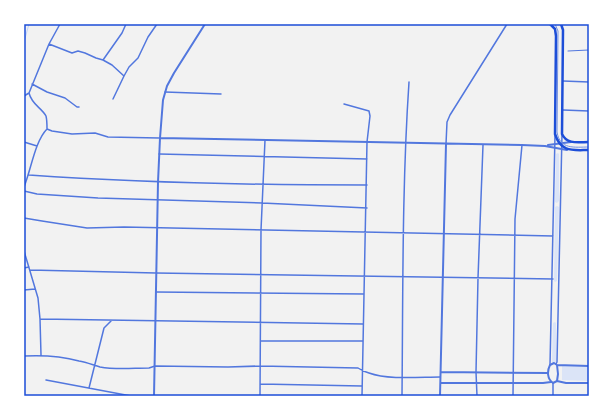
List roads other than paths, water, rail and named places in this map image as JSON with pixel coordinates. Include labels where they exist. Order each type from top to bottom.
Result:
[{"type":"main road","points":[[550,24],[554,29],[556,36],[555,131],[561,145],[570,150],[589,150]]},
{"type":"main road","points":[[561,24],[563,30],[562,132],[564,138],[571,142],[589,142]]},
{"type":"street","points":[[24,187],[37,146],[46,129],[46,117],[30,98],[29,93],[49,44],[60,24]]},
{"type":"street","points":[[103,60],[122,33],[126,24]]},
{"type":"street","points":[[113,99],[129,67],[138,58],[148,37],[157,24]]},
{"type":"street","points":[[154,396],[158,182],[162,113],[165,92],[174,73],[205,24]]},
{"type":"street","points":[[440,396],[447,122],[507,24]]},
{"type":"street","points":[[554,29],[555,24]]},
{"type":"street","points":[[49,44],[72,53],[78,51],[103,60],[112,65],[124,76]]},
{"type":"street","points":[[402,396],[403,276],[409,82]]},
{"type":"street","points":[[562,82],[589,82]]},
{"type":"street","points":[[32,84],[47,92],[65,98],[79,107]]},
{"type":"street","points":[[165,92],[221,94]]},
{"type":"street","points":[[24,96],[29,93]]},
{"type":"street","points":[[344,104],[369,111],[370,116],[367,142],[367,208],[362,396]]},
{"type":"street","points":[[562,110],[589,111]]},
{"type":"street","points":[[46,129],[72,134],[95,133],[108,137],[545,146],[555,146],[571,142]]},
{"type":"street","points":[[553,396],[552,382],[548,373],[550,365],[553,279],[555,131]]},
{"type":"street","points":[[557,381],[558,374],[556,364],[562,132]]},
{"type":"street","points":[[260,396],[262,293],[261,230],[265,140]]},
{"type":"street","points":[[24,142],[37,146]]},
{"type":"street","points":[[477,396],[476,372],[478,278],[484,145]]},
{"type":"street","points":[[513,396],[515,219],[522,145]]},
{"type":"street","points":[[555,146],[561,145]]},
{"type":"street","points":[[159,154],[367,159]]},
{"type":"street","points":[[29,175],[158,182],[263,185],[367,185]]},
{"type":"street","points":[[24,191],[38,194],[75,197],[367,208]]},
{"type":"street","points":[[24,218],[87,228],[404,232],[553,236]]},
{"type":"street","points":[[24,251],[35,289],[40,319],[41,355]]},
{"type":"street","points":[[24,268],[156,273],[553,279]]},
{"type":"street","points":[[24,290],[35,289]]},
{"type":"street","points":[[156,292],[364,294]]},
{"type":"street","points":[[40,319],[363,324]]},
{"type":"street","points":[[89,388],[104,328],[112,320]]},
{"type":"street","points":[[260,341],[363,341]]},
{"type":"street","points":[[24,356],[41,355],[62,357],[94,365],[114,368],[150,368],[155,366],[260,366],[358,368],[377,376],[440,377]]},
{"type":"street","points":[[550,365],[589,366]]},
{"type":"street","points":[[441,372],[548,373]]},
{"type":"street","points":[[46,380],[131,396]]},
{"type":"street","points":[[440,383],[542,383],[557,381],[566,383],[589,383]]},
{"type":"street","points":[[260,384],[362,386]]},
{"type":"lane","points":[[568,51],[589,50]]},
{"type":"waterway","points":[[24,42],[29,24]]},
{"type":"tram line","points":[[555,24],[558,31],[557,132],[561,142],[564,145],[573,147],[589,147]]}]
